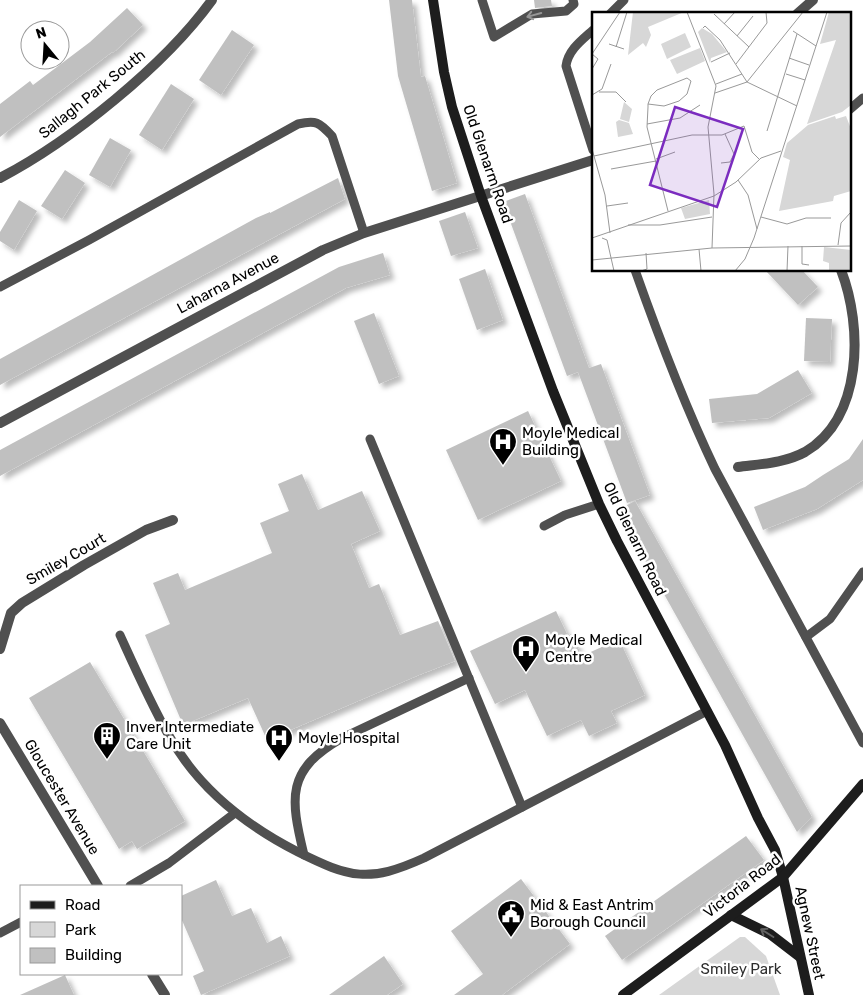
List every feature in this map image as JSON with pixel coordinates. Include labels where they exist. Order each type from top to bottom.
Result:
[{"type":"street","name":"Sallagh Park South","points":[[0,178],[52,146],[118,96],[162,56],[191,26],[212,0]]},
{"type":"street","name":"Old Glenarm Road","points":[[433,0],[444,72],[452,107],[481,196],[553,391],[599,504],[725,745],[758,818],[775,850],[783,877]]},
{"type":"street","points":[[799,12],[813,0]]},
{"type":"street","name":"Laharna Avenue","points":[[0,423],[298,262],[364,233],[592,160]]},
{"type":"street","points":[[738,467],[771,463],[804,453],[824,440],[837,426],[843,416],[856,389],[862,351],[857,306],[842,271]]},
{"type":"street","name":"Smiley Court","points":[[0,648],[12,613],[22,603],[146,530],[173,520]]},
{"type":"street","name":"Gloucester Avenue","points":[[0,722],[97,885]]},
{"type":"street","name":"Victoria Road","points":[[623,995],[783,877],[863,784]]},
{"type":"street","name":"Agnew Street","points":[[783,877],[809,995]]},
{"type":"street","points":[[731,915],[770,934],[800,957]]},
{"type":"street","points":[[153,975],[165,995]]},
{"type":"lane","points":[[482,0],[494,37],[532,14],[566,11],[574,4],[573,0]]},
{"type":"lane","points":[[612,12],[624,0]]},
{"type":"lane","points":[[592,31],[573,49],[567,59],[566,66],[592,147]]},
{"type":"lane","points":[[850,109],[863,98]]},
{"type":"lane","points":[[0,287],[90,240],[298,124],[310,121],[322,125],[332,136],[364,233]]},
{"type":"lane","points":[[635,271],[694,424],[724,487],[863,743]]},
{"type":"lane","points":[[370,439],[522,807]]},
{"type":"lane","points":[[544,526],[566,515],[599,504]]},
{"type":"lane","points":[[806,637],[830,619],[863,572]]},
{"type":"lane","points":[[120,634],[168,736],[198,775],[235,814],[268,836],[304,855],[350,874],[366,875],[403,868],[707,711]]},
{"type":"lane","points":[[304,855],[296,823],[294,797],[302,773],[314,758],[324,749],[342,738],[469,678]]},
{"type":"lane","points":[[132,885],[169,863],[235,814]]},
{"type":"lane","points":[[0,933],[20,923]]},
{"type":"green space","name":"Smiley Park","points":[[740,937],[745,937],[766,956],[780,995],[659,995]]},
{"type":"building","points":[[389,0],[412,0],[421,77],[425,76],[457,183],[432,191],[398,76]]},
{"type":"building","points":[[534,0],[551,0],[552,6],[535,8]]},
{"type":"building","points":[[127,8],[143,25],[113,53],[0,137],[0,104],[30,81],[33,85],[53,70],[70,70],[70,57],[90,42]]},
{"type":"building","points":[[232,30],[254,45],[221,95],[199,80]]},
{"type":"building","points":[[171,84],[194,99],[162,150],[139,135]]},
{"type":"building","points":[[110,138],[131,150],[110,187],[89,175]]},
{"type":"building","points":[[65,170],[85,183],[62,219],[41,206]]},
{"type":"building","points":[[338,178],[345,199],[0,385],[0,359],[256,218],[270,213]]},
{"type":"building","points":[[525,194],[589,368],[601,364],[650,495],[627,503],[578,372],[567,376],[503,202]]},
{"type":"building","points":[[19,200],[37,211],[14,250],[0,241],[0,232]]},
{"type":"building","points":[[465,212],[478,248],[451,256],[439,221]]},
{"type":"building","points":[[383,253],[390,275],[346,288],[0,476],[0,450],[339,267]]},
{"type":"building","points":[[485,269],[503,320],[477,330],[459,279]]},
{"type":"building","points":[[766,271],[803,271],[818,287],[798,305]]},
{"type":"building","points":[[374,313],[399,376],[379,384],[354,321]]},
{"type":"building","points":[[806,318],[832,319],[830,362],[804,361]]},
{"type":"building","points":[[798,370],[812,393],[769,418],[712,423],[709,399],[757,394]]},
{"type":"building","name":"Moyle Medical Building","points":[[528,411],[561,481],[478,520],[446,450]]},
{"type":"building","points":[[863,439],[863,480],[817,509],[763,530],[754,507],[805,487],[849,459]]},
{"type":"building","points":[[302,474],[318,510],[362,491],[380,531],[351,544],[369,588],[379,584],[400,635],[438,621],[455,661],[267,740],[248,698],[183,725],[145,635],[170,624],[153,583],[178,573],[185,590],[272,553],[260,523],[289,511],[278,484]]},
{"type":"building","points":[[635,501],[812,817],[797,832],[617,510]]},
{"type":"building","name":"Moyle Medical Centre","points":[[556,611],[568,636],[571,634],[582,656],[619,639],[645,695],[611,711],[617,723],[589,736],[581,720],[547,736],[525,690],[495,704],[470,651]]},
{"type":"building","name":"Inver Intermediate Care Unit","points":[[90,662],[185,821],[137,849],[132,841],[119,849],[29,698]]},
{"type":"building","points":[[746,836],[764,860],[622,960],[605,936]]},
{"type":"building","name":"Mid & East Antrim Borough Council","points":[[521,879],[570,944],[502,995],[454,995],[483,974],[451,931]]},
{"type":"building","points":[[216,880],[232,916],[251,908],[267,943],[281,936],[290,956],[201,995],[193,976],[204,971],[182,920],[182,896]]},
{"type":"building","points":[[384,956],[403,984],[387,995],[329,995]]},
{"type":"building","points":[[65,975],[74,995],[20,995]]},
{"type":"place","name":"Moyle Medical Building","points":[[503,466]]},
{"type":"place","name":"Moyle Medical Centre","points":[[526,673]]},
{"type":"place","name":"Inver Intermediate Care Unit","points":[[107,760]]},
{"type":"place","name":"Moyle Hospital","points":[[279,762]]},
{"type":"place","name":"Mid & East Antrim Borough Council","points":[[511,938]]}]
